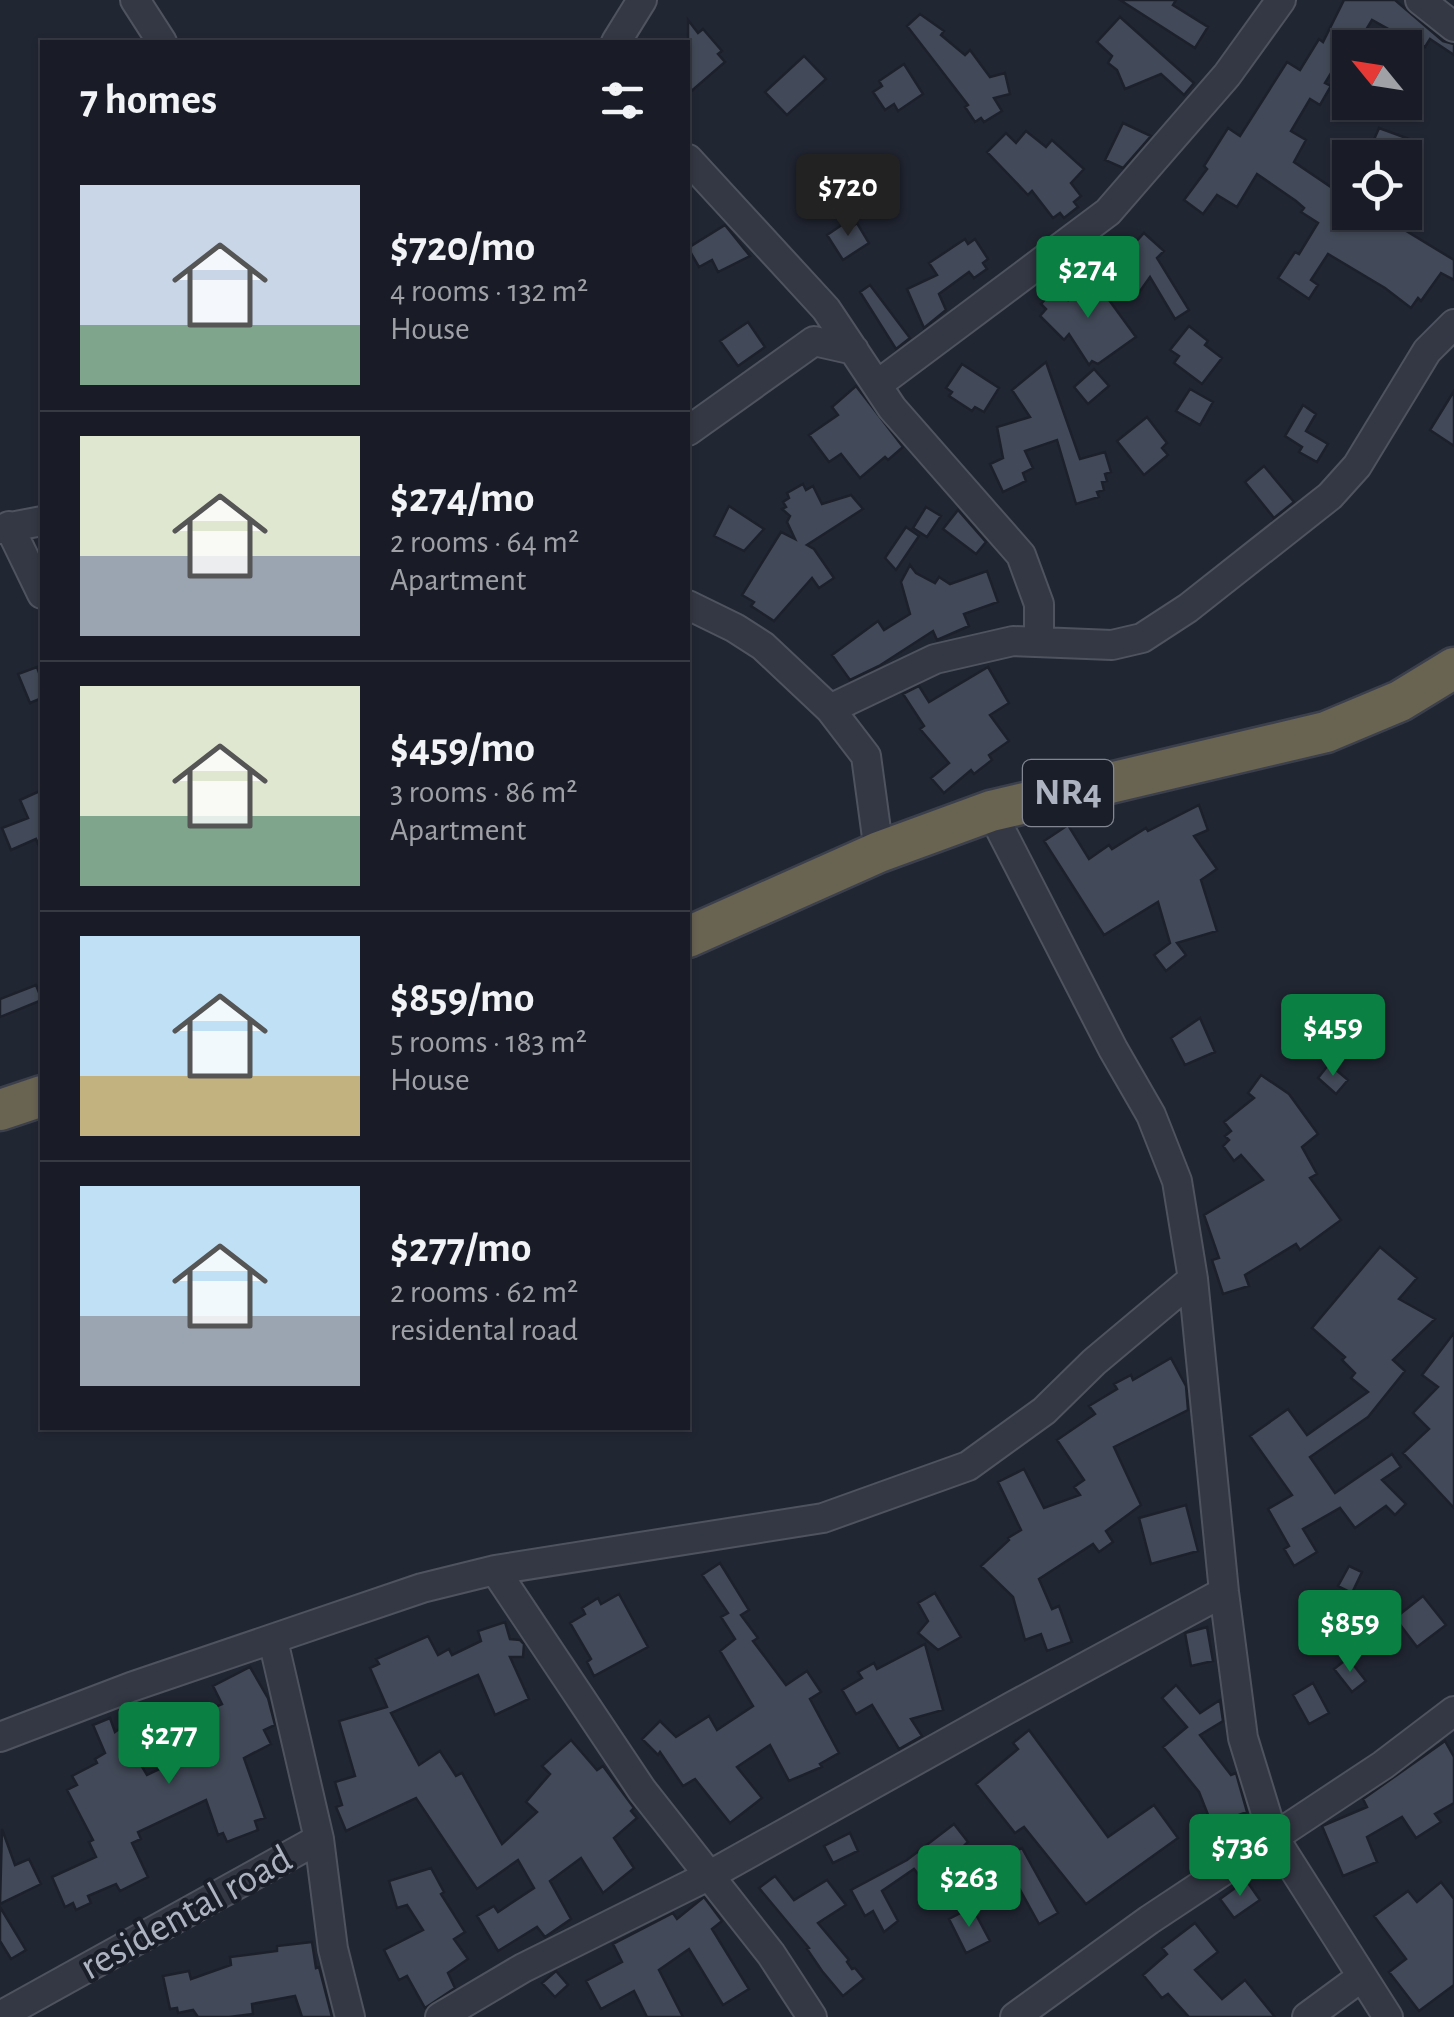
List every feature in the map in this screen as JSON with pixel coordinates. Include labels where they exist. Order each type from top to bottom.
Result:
[{"type":"highway","name":"NR4","points":[[690,936],[879,852],[992,811],[1326,732],[1400,701],[1454,668]]},
{"type":"highway","points":[[0,1110],[40,1097]]},
{"type":"street","points":[[135,0],[161,40]]},
{"type":"street","points":[[617,40],[642,0]]},
{"type":"street","points":[[877,385],[1108,212],[1227,75],[1281,0]]},
{"type":"street","points":[[1420,0],[1454,27]]},
{"type":"street","points":[[690,161],[826,309],[892,408],[1022,555],[1039,604],[1039,641]]},
{"type":"street","points":[[830,708],[935,660],[1013,640],[1112,646],[1142,638],[1188,608],[1330,496],[1358,466],[1427,351],[1450,324]]},
{"type":"street","points":[[690,430],[814,341],[854,350]]},
{"type":"street","points":[[40,520],[4,527],[40,590]]},
{"type":"street","points":[[690,606],[763,646],[830,708],[866,756],[879,852]]},
{"type":"street","points":[[992,811],[1112,1049],[1150,1115],[1177,1181],[1193,1279],[1224,1592],[1243,1738],[1273,1836],[1388,2017]]},
{"type":"street","points":[[0,1737],[131,1687],[422,1588],[496,1570],[823,1518],[968,1466],[1044,1411],[1094,1362],[1193,1279]]},
{"type":"street","points":[[496,1570],[642,1790],[771,1954],[812,2017]]},
{"type":"street","points":[[440,2017],[523,1968],[710,1875],[1224,1592]]},
{"type":"street","points":[[274,1640],[319,1839],[333,1949],[350,2017]]},
{"type":"street","points":[[1014,2017],[1273,1836],[1383,1765],[1454,1711]]},
{"type":"street","name":"residental road","points":[[0,2016],[319,1839]]},
{"type":"street","points":[[1307,2017],[1360,1978]]},
{"type":"building","points":[[1120,0],[1176,0],[1173,5],[1208,27],[1195,48]]},
{"type":"building","points":[[1344,0],[1395,0],[1443,41],[1454,44],[1454,55],[1430,39],[1425,47],[1422,30],[1390,30],[1372,20],[1366,30],[1332,30],[1332,71],[1325,83],[1331,86],[1320,105],[1310,99],[1291,131],[1306,140],[1294,162],[1332,188],[1332,230],[1405,230],[1454,260],[1454,280],[1441,273],[1421,301],[1418,298],[1411,308],[1328,254],[1311,280],[1318,285],[1309,299],[1278,278],[1318,223],[1301,212],[1304,208],[1296,201],[1257,174],[1237,207],[1217,195],[1203,214],[1184,200],[1207,169],[1204,166],[1228,128],[1240,136],[1287,62],[1300,70],[1319,39],[1323,42]]},
{"type":"building","points":[[920,14],[944,31],[941,35],[965,55],[970,50],[990,77],[1005,73],[1010,94],[994,98],[1002,111],[984,122],[981,118],[975,122],[965,107],[968,105],[907,26]]},
{"type":"building","points":[[1120,17],[1194,83],[1184,95],[1161,74],[1125,89],[1117,70],[1108,63],[1112,56],[1097,42]]},
{"type":"building","points":[[688,20],[698,33],[703,29],[722,51],[718,54],[725,62],[690,92],[690,40]]},
{"type":"building","points":[[804,56],[826,79],[787,115],[765,92]]},
{"type":"building","points":[[904,64],[923,94],[898,111],[894,104],[885,110],[873,92],[882,86],[879,81]]},
{"type":"building","points":[[1123,123],[1151,136],[1123,168],[1105,160]]},
{"type":"building","points":[[1379,128],[1412,140],[1374,140]]},
{"type":"building","points":[[1026,131],[1046,147],[1052,140],[1084,169],[1071,183],[1081,196],[1074,202],[1078,207],[1064,218],[1060,213],[1053,218],[1032,191],[1028,195],[987,152],[1006,133],[1016,143]]},
{"type":"building","points":[[849,220],[853,226],[857,223],[869,243],[843,260],[827,235]]},
{"type":"building","points":[[725,225],[750,256],[718,272],[712,260],[699,267],[690,247]]},
{"type":"building","points":[[1144,233],[1164,251],[1157,258],[1189,310],[1175,319],[1150,277],[1138,294],[1108,272]]},
{"type":"building","points":[[965,239],[968,244],[975,239],[988,259],[983,263],[987,269],[974,278],[969,272],[939,294],[946,310],[924,328],[907,289],[937,275],[929,263]]},
{"type":"building","points":[[1090,274],[1136,337],[1098,364],[1092,361],[1089,365],[1069,334],[1064,340],[1040,316],[1046,309],[1041,304],[1056,288],[1068,300],[1079,281],[1083,284]]},
{"type":"building","points":[[870,285],[910,338],[896,349],[860,292]]},
{"type":"building","points":[[748,322],[765,347],[738,366],[720,341]]},
{"type":"building","points":[[1189,326],[1222,358],[1202,384],[1174,363],[1179,356],[1170,350]]},
{"type":"building","points":[[1046,362],[1080,459],[1105,452],[1111,472],[1105,474],[1107,481],[1102,482],[1104,490],[1097,492],[1099,497],[1076,504],[1057,440],[1025,451],[1033,468],[1023,473],[1026,481],[1003,492],[990,464],[1003,458],[997,427],[1030,417],[1012,390]]},
{"type":"building","points":[[962,364],[999,388],[984,412],[975,407],[972,411],[949,396],[952,392],[946,388]]},
{"type":"building","points":[[1094,369],[1109,386],[1088,404],[1074,387]]},
{"type":"building","points":[[856,386],[903,447],[860,478],[841,454],[829,462],[809,435],[838,415],[832,407]]},
{"type":"building","points":[[1190,389],[1213,402],[1200,425],[1176,411]]},
{"type":"building","points":[[1454,391],[1454,446],[1430,430]]},
{"type":"building","points":[[1303,405],[1316,414],[1306,431],[1328,444],[1317,462],[1299,452],[1302,447],[1285,436]]},
{"type":"building","points":[[1147,417],[1167,443],[1162,448],[1168,455],[1144,475],[1117,441]]},
{"type":"building","points":[[1264,466],[1294,502],[1274,518],[1245,482]]},
{"type":"building","points":[[803,484],[806,490],[813,486],[822,504],[851,495],[863,509],[807,545],[834,578],[819,588],[812,578],[774,621],[742,595],[781,532],[795,539],[787,522],[790,516],[782,509],[786,507],[783,502],[789,498],[787,493]]},
{"type":"building","points":[[729,506],[764,529],[744,551],[714,536]]},
{"type":"building","points":[[926,507],[941,516],[927,537],[913,528]]},
{"type":"building","points":[[958,510],[986,542],[976,554],[943,529]]},
{"type":"building","points":[[906,527],[919,536],[896,570],[885,558]]},
{"type":"building","points":[[910,565],[935,583],[939,577],[950,584],[987,571],[998,602],[964,614],[969,626],[937,640],[933,631],[850,680],[832,655],[878,621],[884,630],[910,614],[901,582]]},
{"type":"building","points":[[37,667],[40,699],[30,703],[18,674]]},
{"type":"building","points":[[988,667],[1009,703],[990,715],[1009,741],[989,755],[992,760],[974,774],[971,770],[944,793],[931,778],[949,763],[920,729],[924,726],[903,694],[919,686],[929,702]]},
{"type":"building","points":[[40,791],[40,848],[36,839],[11,850],[2,828],[28,818],[20,800]]},
{"type":"building","points":[[1199,805],[1208,830],[1194,836],[1217,869],[1201,880],[1217,931],[1177,943],[1186,955],[1166,971],[1154,955],[1170,943],[1158,902],[1104,935],[1044,841],[1068,825],[1089,859],[1109,845],[1112,849],[1146,828],[1148,831]]},
{"type":"building","points":[[36,985],[40,995],[40,1001],[0,1017],[0,999]]},
{"type":"building","points":[[1200,1018],[1215,1052],[1185,1065],[1171,1038]]},
{"type":"building","points":[[1329,1064],[1348,1080],[1336,1094],[1318,1078]]},
{"type":"building","points":[[1261,1075],[1289,1094],[1318,1134],[1302,1147],[1317,1174],[1310,1178],[1341,1220],[1300,1250],[1296,1244],[1245,1275],[1249,1286],[1223,1294],[1212,1260],[1219,1258],[1204,1215],[1263,1180],[1241,1155],[1234,1161],[1223,1146],[1231,1131],[1224,1122],[1254,1098],[1248,1093]]},
{"type":"building","points":[[1380,1247],[1417,1278],[1399,1299],[1435,1319],[1393,1360],[1405,1371],[1368,1417],[1310,1457],[1335,1493],[1392,1454],[1401,1467],[1382,1480],[1406,1504],[1395,1515],[1386,1506],[1355,1528],[1340,1508],[1303,1529],[1317,1552],[1294,1566],[1284,1549],[1289,1546],[1268,1509],[1292,1495],[1250,1436],[1288,1409],[1307,1435],[1368,1392],[1351,1378],[1355,1373],[1342,1360],[1345,1357],[1312,1328]]},
{"type":"building","points":[[1454,1333],[1454,1508],[1403,1453],[1429,1429],[1413,1413],[1438,1387],[1422,1375]]},
{"type":"building","points":[[1171,1358],[1186,1386],[1188,1410],[1114,1447],[1141,1505],[1106,1531],[1113,1542],[1099,1552],[1093,1544],[1039,1579],[1052,1609],[1059,1606],[1072,1642],[1047,1651],[1041,1634],[1025,1640],[1013,1597],[981,1566],[1021,1530],[998,1482],[1024,1469],[1044,1508],[1080,1495],[1074,1487],[1084,1480],[1057,1440],[1095,1414],[1089,1406],[1117,1389],[1114,1384],[1131,1375],[1133,1380]]},
{"type":"building","points":[[1186,1505],[1198,1551],[1151,1564],[1139,1518]]},
{"type":"building","points":[[720,1563],[749,1610],[741,1615],[758,1638],[753,1641],[786,1685],[807,1671],[821,1692],[810,1699],[839,1753],[820,1764],[822,1767],[789,1781],[770,1745],[737,1767],[762,1798],[730,1823],[695,1779],[683,1786],[660,1752],[658,1755],[642,1739],[660,1721],[676,1737],[709,1716],[717,1730],[753,1706],[720,1651],[735,1639],[721,1617],[728,1613],[702,1575]]},
{"type":"building","points":[[1349,1566],[1362,1572],[1352,1593],[1338,1586]]},
{"type":"building","points":[[935,1593],[961,1637],[938,1650],[918,1633],[928,1621],[918,1603]]},
{"type":"building","points":[[619,1594],[648,1647],[594,1676],[587,1662],[591,1659],[570,1623],[585,1614],[582,1608],[598,1598],[601,1604]]},
{"type":"building","points":[[1423,1596],[1446,1625],[1417,1647],[1395,1618]]},
{"type":"building","points":[[505,1622],[510,1639],[524,1644],[523,1657],[510,1657],[529,1699],[495,1715],[478,1675],[391,1713],[419,1765],[440,1751],[456,1776],[462,1773],[502,1844],[537,1812],[526,1802],[550,1774],[542,1766],[571,1740],[597,1770],[603,1766],[637,1818],[614,1838],[634,1868],[603,1893],[581,1858],[550,1881],[571,1919],[545,1937],[537,1927],[498,1951],[477,1916],[494,1906],[498,1912],[534,1888],[518,1860],[477,1889],[416,1798],[346,1831],[336,1807],[342,1805],[335,1782],[355,1776],[339,1721],[387,1707],[370,1668],[379,1664],[376,1659],[428,1636],[438,1655],[449,1649],[452,1655],[481,1641],[478,1631]]},
{"type":"building","points":[[1207,1627],[1213,1661],[1191,1666],[1185,1633]]},
{"type":"building","points":[[925,1644],[943,1710],[911,1719],[922,1736],[899,1749],[872,1705],[856,1714],[842,1690],[862,1678],[858,1672],[874,1663],[877,1669]]},
{"type":"building","points":[[1348,1658],[1366,1681],[1352,1692],[1334,1669]]},
{"type":"building","points":[[250,1667],[268,1698],[275,1725],[264,1730],[271,1744],[244,1758],[265,1818],[255,1821],[258,1830],[227,1842],[223,1833],[218,1835],[206,1800],[138,1832],[141,1839],[132,1843],[148,1877],[120,1891],[116,1884],[88,1896],[91,1903],[76,1910],[73,1903],[65,1907],[52,1877],[96,1857],[89,1842],[93,1840],[67,1790],[77,1785],[72,1776],[97,1763],[95,1759],[105,1753],[93,1725],[110,1718],[115,1732],[119,1729],[147,1775],[181,1759],[171,1736],[184,1731],[180,1722],[222,1704],[213,1686]]},
{"type":"building","points":[[1313,1683],[1329,1713],[1309,1724],[1293,1695]]},
{"type":"building","points":[[1176,1685],[1200,1713],[1220,1700],[1223,1721],[1200,1735],[1231,1775],[1236,1773],[1247,1812],[1212,1825],[1199,1792],[1163,1747],[1187,1727],[1162,1698]]},
{"type":"building","points":[[1029,1730],[1108,1837],[1154,1805],[1178,1838],[1086,1904],[1024,1827],[1015,1833],[976,1784],[1018,1749],[1013,1743]]},
{"type":"building","points":[[1445,1741],[1454,1757],[1454,1803],[1435,1814],[1441,1822],[1416,1838],[1402,1817],[1367,1837],[1377,1862],[1343,1876],[1322,1826],[1367,1807],[1363,1799]]},
{"type":"building","points":[[954,1824],[968,1842],[925,1883],[914,1869],[882,1891],[898,1921],[884,1932],[873,1911],[865,1916],[851,1890],[907,1860]]},
{"type":"building","points":[[2,1829],[15,1865],[29,1859],[41,1884],[0,1904]]},
{"type":"building","points":[[850,1833],[858,1851],[833,1863],[824,1846]]},
{"type":"building","points":[[1022,1848],[1058,1913],[1039,1924],[1014,1879],[964,1904],[953,1882]]},
{"type":"building","points":[[431,1868],[444,1892],[441,1894],[465,1932],[454,1939],[468,1959],[448,1973],[455,1988],[425,2008],[407,1976],[399,1980],[384,1950],[423,1930],[407,1905],[397,1908],[389,1881]]},
{"type":"building","points":[[775,1876],[794,1900],[827,1880],[846,1905],[818,1923],[864,1979],[843,1996],[759,1888]]},
{"type":"building","points":[[1246,1880],[1260,1900],[1234,1918],[1220,1899]]},
{"type":"building","points":[[1441,1882],[1454,1899],[1454,1985],[1419,2011],[1389,1972],[1406,1959],[1374,1916],[1408,1891],[1417,1902]]},
{"type":"building","points":[[704,1897],[722,1921],[712,1929],[749,1989],[723,2005],[689,1949],[659,1970],[683,2017],[647,2017],[634,1991],[601,2009],[586,1981],[622,1962],[613,1944],[673,1913],[677,1919]]},
{"type":"building","points":[[0,1907],[26,1950],[11,1959],[0,1941]]},
{"type":"building","points":[[972,1907],[990,1941],[966,1953],[949,1919]]},
{"type":"building","points":[[1195,1923],[1218,1952],[1195,1970],[1222,1999],[1245,1980],[1275,2017],[1189,2017],[1168,1994],[1162,1998],[1143,1975],[1167,1954],[1162,1948]]},
{"type":"building","points":[[312,1942],[332,2017],[302,2017],[295,1996],[252,2004],[253,2014],[229,2017],[198,2017],[193,2010],[178,2013],[177,2008],[170,2009],[163,1976],[189,1971],[191,1979],[231,1965],[230,1957]]},
{"type":"building","points":[[556,1971],[568,1985],[555,1997],[542,1983]]}]
